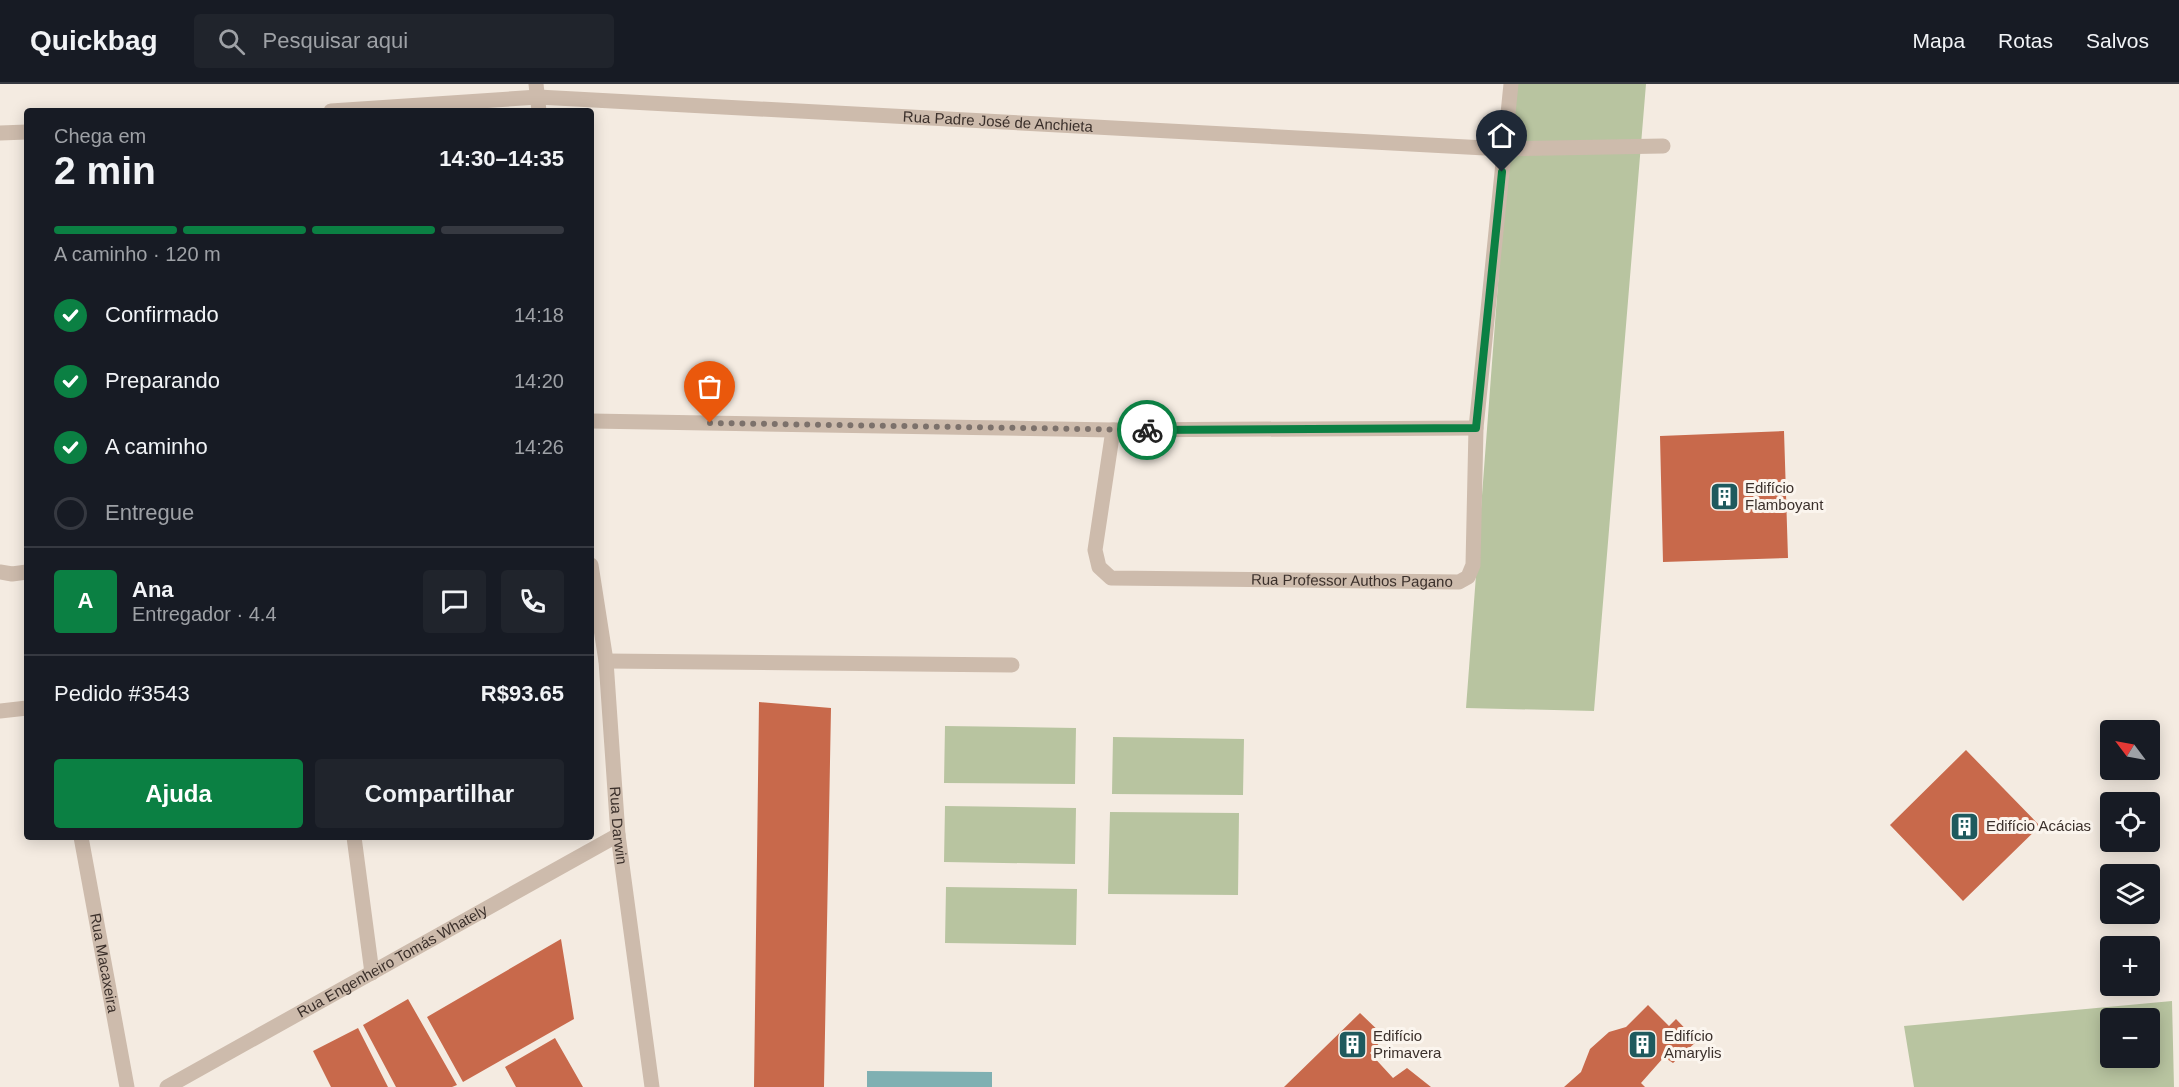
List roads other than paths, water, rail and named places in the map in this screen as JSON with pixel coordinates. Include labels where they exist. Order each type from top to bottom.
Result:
[{"type":"street","name":"Rua Professor Authos Pagano","points":[[1113,430],[1095,550],[1099,567],[1111,578],[1460,582],[1468,578],[1473,565],[1476,428],[1511,84]]},
{"type":"street","name":"Rua Padre José de Anchieta","points":[[375,108],[538,97],[1504,149],[1663,146]]},
{"type":"street","points":[[0,133],[24,132]]},
{"type":"street","points":[[594,421],[1113,430],[1476,428]]},
{"type":"street","points":[[0,572],[24,572]]},
{"type":"street","name":"Rua Darwin","points":[[594,584],[606,661],[618,835],[652,1087]]},
{"type":"street","points":[[606,661],[1012,665]]},
{"type":"street","points":[[0,711],[24,708]]},
{"type":"street","name":"Rua Engenheiro Tomás Whately","points":[[167,1087],[618,835]]},
{"type":"street","name":"Rua Macaxeira","points":[[82,840],[127,1087]]},
{"type":"street","points":[[354,840],[372,973]]},
{"type":"water","points":[[867,1071],[992,1072],[992,1087],[867,1087]]},
{"type":"place","name":"Edifício Flamboyant","points":[[1724,497]]},
{"type":"place","name":"Edifício Acácias","points":[[1965,826]]},
{"type":"place","name":"Edifício Primavera","points":[[1352,1045]]},
{"type":"place","name":"Edifício Amarylis","points":[[1643,1045]]}]
